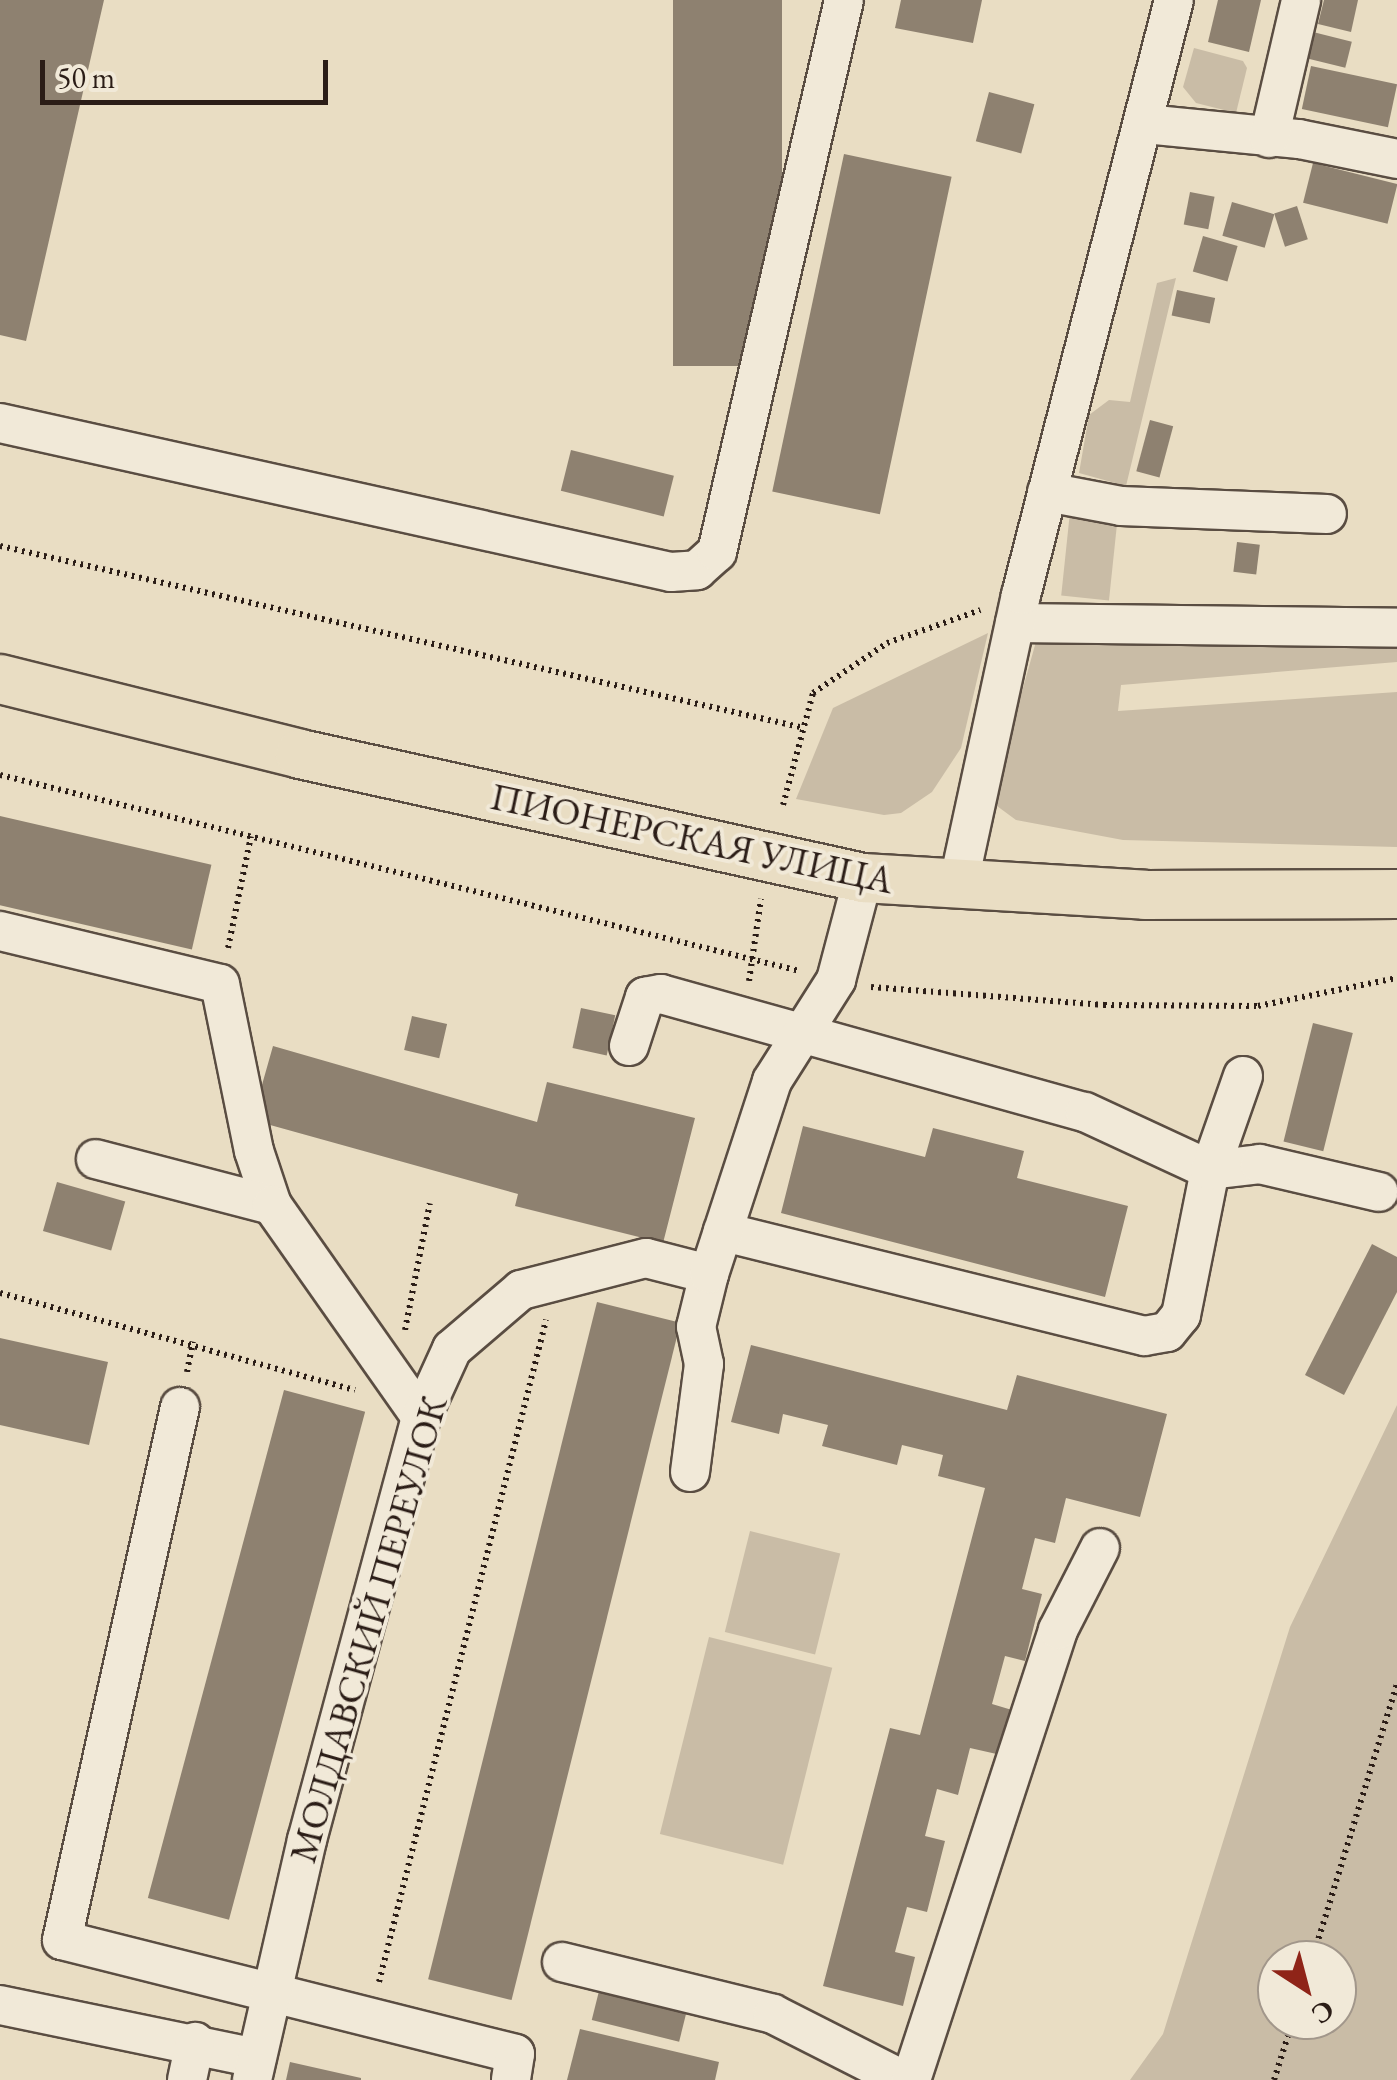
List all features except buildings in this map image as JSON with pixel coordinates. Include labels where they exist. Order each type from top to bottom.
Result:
[{"type":"main road","name":"ПИОНЕРСКАЯ УЛИЦА","points":[[0,679],[300,754],[863,878],[1145,895],[1397,894]]},
{"type":"street","points":[[0,423],[671,572],[697,570],[717,552],[844,0]]},
{"type":"street","points":[[958,886],[1046,492],[1145,124],[1174,0]]},
{"type":"street","points":[[1269,138],[1301,0]]},
{"type":"street","points":[[1145,124],[1269,138],[1397,159]]},
{"type":"street","points":[[1046,492],[1121,506],[1327,514]]},
{"type":"street","points":[[1018,609],[1397,628]]},
{"type":"street","points":[[690,1472],[704,1364],[696,1327],[710,1274],[772,1081],[796,1035],[836,980],[863,878]]},
{"type":"street","points":[[0,931],[220,984],[254,1151],[272,1204],[421,1417]]},
{"type":"street","points":[[629,1046],[645,998],[654,994],[796,1035],[833,1037],[1085,1112],[1210,1170],[1260,1164],[1380,1192]]},
{"type":"street","points":[[723,1232],[1144,1336],[1168,1332],[1181,1315],[1210,1170],[1243,1076]]},
{"type":"street","points":[[96,1159],[272,1204]]},
{"type":"street","name":"МОЛДАВСКИЙ ПЕРЕУЛОК","points":[[254,2069],[306,1840],[421,1417],[452,1349],[521,1290],[646,1258],[710,1274]]},
{"type":"street","points":[[180,1407],[62,1940],[271,1998],[516,2054],[511,2080]]},
{"type":"street","points":[[911,2080],[1058,1630],[1100,1548]]},
{"type":"street","points":[[562,1962],[773,2014],[903,2080]]},
{"type":"street","points":[[0,2005],[195,2042],[254,2069]]},
{"type":"street","points":[[187,2080],[195,2042]]},
{"type":"path","points":[[0,546],[804,728]]},
{"type":"path","points":[[783,805],[813,693],[887,643],[1018,609]]},
{"type":"path","points":[[0,775],[836,980],[908,994],[1258,1006],[1397,978]]},
{"type":"path","points":[[220,984],[251,836]]},
{"type":"path","points":[[748,957],[762,899]]},
{"type":"path","name":"МОЛДАВСКИЙ ПЕРЕУЛОК","points":[[396,1378],[430,1203]]},
{"type":"path","points":[[0,1293],[193,1342],[384,1398],[421,1417]]},
{"type":"path","points":[[370,2020],[550,1302]]},
{"type":"path","points":[[1318,1940],[1397,1684]]},
{"type":"path","points":[[1274,2080],[1287,2040]]},
{"type":"shaded area","points":[[1194,48],[1243,61],[1247,68],[1236,113],[1196,103],[1183,87]]},
{"type":"shaded area","points":[[1176,278],[1126,486],[1079,473],[1089,415],[1109,400],[1130,402],[1157,283]]},
{"type":"shaded area","points":[[1070,512],[1118,517],[1109,601],[1061,596]]},
{"type":"shaded area","points":[[988,633],[961,748],[932,792],[901,813],[884,815],[796,799],[833,708]]},
{"type":"shaded area","points":[[1037,638],[1397,646],[1397,662],[1121,685],[1118,711],[1397,692],[1397,847],[1123,840],[1016,820],[997,806],[1000,770]]},
{"type":"shaded area","points":[[1397,1405],[1397,2080],[1130,2080],[1163,2034],[1290,1627]]},
{"type":"shaded area","points":[[750,1531],[840,1553],[815,1654],[725,1632]]},
{"type":"shaded area","points":[[709,1637],[832,1668],[783,1865],[660,1834]]}]
